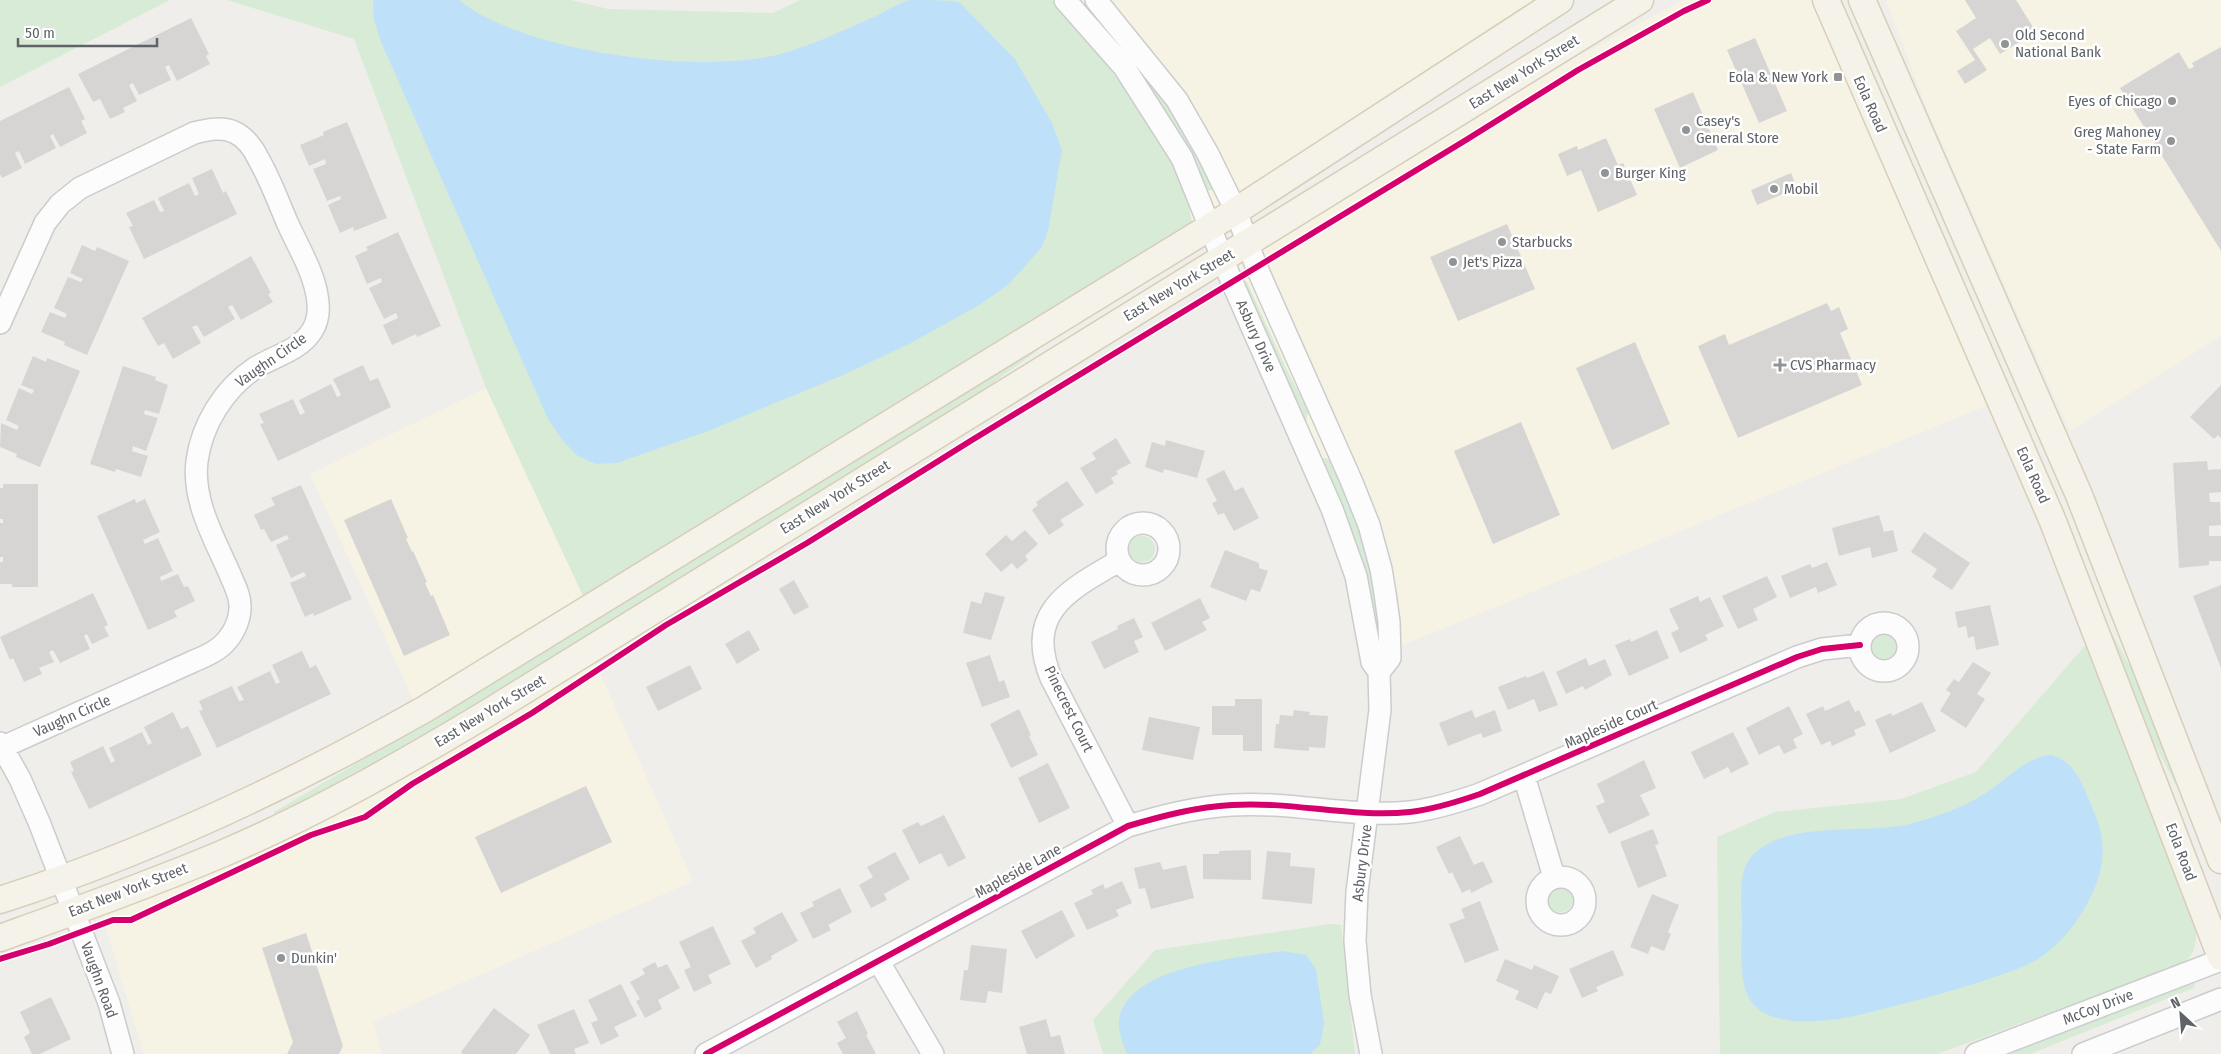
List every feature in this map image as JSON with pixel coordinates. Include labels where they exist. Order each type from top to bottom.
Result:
[{"type":"main road","points":[[0,900],[120,857],[250,801],[312,772],[425,709],[1209,228],[1560,0]]},
{"type":"main road","name":"East New York Street","points":[[0,938],[73,912],[224,853],[274,830],[401,764],[1222,258],[1248,244],[1640,0]]},
{"type":"main road","name":"Eola Road","points":[[1826,0],[2052,519],[2221,959]]},
{"type":"main road","points":[[1862,0],[2080,495],[2221,860]]},
{"type":"street","name":"Asbury Drive","points":[[1065,0],[1124,67],[1182,158],[1209,228],[1332,509],[1356,576],[1372,662],[1379,672],[1380,710],[1357,892],[1355,941],[1360,995],[1371,1054]]},
{"type":"street","name":"Asbury Drive","points":[[1096,0],[1177,100],[1208,154],[1236,211],[1261,276],[1351,480],[1371,533],[1381,569],[1389,622],[1390,658],[1379,672]]},
{"type":"street","name":"Vaughn Circle","points":[[0,323],[45,223],[60,204],[80,188],[194,132],[214,129],[234,132],[247,142],[259,160],[312,279],[318,302],[318,318],[311,332],[300,344],[255,368],[232,387],[215,410],[203,434],[197,461],[196,481],[200,502],[235,587],[240,607],[236,627],[228,641],[216,650],[194,661],[1,745],[40,822],[60,879]]},
{"type":"street","name":"Pinecrest Court","points":[[1119,561],[1076,586],[1058,602],[1049,613],[1042,640],[1043,653],[1051,678],[1128,826]]},
{"type":"street","name":"Mapleside Court","points":[[1368,812],[1409,812],[1442,807],[1524,776],[1797,657],[1822,649],[1860,645]]},
{"type":"street","points":[[1524,776],[1554,877]]},
{"type":"street","name":"Mapleside Lane","points":[[706,1054],[1128,826],[1167,814],[1207,807],[1233,805],[1266,804],[1368,812]]},
{"type":"street","name":"Vaughn Road","points":[[60,879],[109,1003],[122,1054]]},
{"type":"street","name":"McCoy Drive","points":[[1976,1054],[2221,959]]},
{"type":"street","points":[[879,962],[933,1054]]},
{"type":"street","points":[[2083,1054],[2221,999]]},
{"type":"shaded area","points":[[1052,0],[1535,0],[1278,170],[1192,222],[1183,179]]},
{"type":"shaded area","points":[[1683,0],[1814,0],[1993,403],[1376,656],[1360,562],[1237,266],[1570,61]]},
{"type":"shaded area","points":[[1886,0],[2221,0],[2221,336],[2070,431],[1931,119]]},
{"type":"shaded area","points":[[486,388],[584,598],[414,701],[310,474]]},
{"type":"shaded area","points":[[594,660],[693,881],[373,1022],[382,1054],[144,1054],[99,906]]},
{"type":"green space","points":[[0,0],[170,0],[0,87]]},
{"type":"green space","points":[[227,0],[571,0],[608,9],[773,13],[800,0],[1052,0],[1135,99],[1183,179],[1192,222],[584,598],[486,388],[354,39]]},
{"type":"green space","points":[[1154,81],[1216,188],[1209,191],[1206,187],[1186,146],[1150,92],[1149,85]]},
{"type":"green space","points":[[1247,282],[1306,407],[1308,413],[1306,422],[1300,423],[1241,283]]},
{"type":"green space","points":[[1039,345],[1041,348],[959,408],[480,704],[370,767],[275,816],[274,812],[439,715]]},
{"type":"green space","points":[[1324,458],[1331,459],[1352,499],[1378,587],[1384,659],[1320,463]]},
{"type":"green space","points":[[1142,536],[1151,540],[1155,549],[1151,558],[1142,562],[1133,558],[1129,549],[1133,540]]},
{"type":"green space","points":[[2109,628],[2143,690],[2181,784],[2176,785],[2139,714],[2106,630]]},
{"type":"green space","points":[[1884,633],[1893,637],[1897,646],[1893,655],[1884,659],[1875,655],[1871,646],[1875,637]]},
{"type":"green space","points":[[2088,642],[2197,929],[2195,946],[2188,959],[2178,966],[1937,1054],[1720,1054],[1717,837],[1775,812],[1901,799],[1976,772]]},
{"type":"green space","points":[[1560,886],[1569,890],[1573,899],[1569,908],[1560,912],[1551,908],[1547,899],[1551,890]]},
{"type":"green space","points":[[1330,924],[1341,925],[1355,1054],[1103,1054],[1093,1020],[1155,950]]},
{"type":"green space","points":[[2193,983],[2195,985],[2194,988],[2030,1054],[2002,1054],[2185,985]]},
{"type":"water","points":[[373,0],[459,0],[488,18],[526,34],[570,46],[616,55],[709,62],[750,59],[784,53],[831,36],[910,0],[959,2],[1015,59],[1052,123],[1062,150],[1048,231],[1042,247],[1009,284],[981,304],[911,343],[843,375],[708,431],[617,463],[596,464],[578,456],[563,441],[548,419],[381,42],[374,20]]},
{"type":"water","points":[[2051,755],[2060,758],[2074,770],[2079,778],[2099,824],[2103,853],[2097,882],[2088,902],[2070,930],[2047,953],[2032,963],[1971,985],[1854,1016],[1820,1021],[1785,1020],[1756,1008],[1748,996],[1745,987],[1741,959],[1741,886],[1744,870],[1752,856],[1767,844],[1785,837],[1827,830],[1892,827],[1910,824],[1938,815],[1964,805],[1990,791],[2014,771],[2032,760]]},
{"type":"water","points":[[1282,951],[1306,955],[1316,969],[1324,1023],[1320,1045],[1310,1054],[1127,1054],[1120,1033],[1119,1021],[1126,1002],[1142,987],[1163,976],[1214,961]]},
{"type":"building","name":"Old Second National Bank","points":[[1965,0],[2016,0],[2036,32],[2000,54],[1990,38],[1973,49],[1987,70],[1965,84],[1957,71],[1975,60],[1956,31],[1976,18]]},
{"type":"building","points":[[191,18],[209,54],[206,56],[210,64],[177,81],[169,65],[165,67],[171,80],[139,95],[133,83],[129,85],[137,101],[123,108],[125,112],[110,119],[100,99],[93,102],[78,74]]},
{"type":"building","name":"Casey's General Store","points":[[1755,38],[1787,111],[1759,123],[1727,50]]},
{"type":"building","points":[[2221,47],[2221,251],[2120,88],[2179,52],[2189,69],[2194,67],[2192,63]]},
{"type":"building","points":[[69,87],[85,119],[81,121],[87,133],[60,147],[53,134],[50,136],[56,148],[25,164],[19,151],[15,153],[22,168],[2,178],[0,174],[0,121]]},
{"type":"building","name":"Casey's General Store","points":[[1693,92],[1718,150],[1680,168],[1654,109]]},
{"type":"building","points":[[347,122],[387,218],[354,231],[353,227],[340,233],[328,205],[341,199],[340,196],[327,201],[313,169],[326,164],[325,159],[309,166],[300,145],[324,135],[323,132]]},
{"type":"building","name":"Burger King","points":[[1606,138],[1618,165],[1623,163],[1637,195],[1598,212],[1581,170],[1567,176],[1558,154],[1577,146],[1578,150]]},
{"type":"building","points":[[212,169],[223,193],[226,191],[237,214],[144,259],[129,227],[133,226],[126,213],[154,200],[160,212],[164,211],[158,198],[189,183],[195,196],[199,194],[192,178]]},
{"type":"building","name":"Mobil","points":[[1791,173],[1797,188],[1757,205],[1751,190]]},
{"type":"building","points":[[1507,224],[1535,289],[1458,321],[1430,257]]},
{"type":"building","points":[[398,232],[441,326],[417,337],[416,334],[392,345],[383,325],[398,318],[396,313],[384,319],[369,288],[382,282],[381,278],[367,284],[355,256],[368,250],[366,247]]},
{"type":"building","points":[[82,245],[95,251],[97,247],[129,261],[87,355],[64,345],[65,342],[41,332],[50,312],[65,318],[67,314],[54,308],[68,277],[81,282],[83,279],[70,273]]},
{"type":"building","points":[[251,256],[271,293],[268,294],[273,302],[241,320],[232,305],[228,307],[235,319],[204,337],[197,325],[192,327],[201,343],[173,359],[164,343],[158,346],[142,318]]},
{"type":"building","name":"CVS Pharmacy","points":[[1827,303],[1831,311],[1839,307],[1848,329],[1840,333],[1862,385],[1738,438],[1698,346],[1725,334],[1729,345]]},
{"type":"building","points":[[1635,342],[1670,424],[1612,450],[1576,368]]},
{"type":"building","points":[[33,356],[46,362],[47,358],[80,371],[40,467],[16,457],[17,454],[0,447],[1,423],[17,430],[19,426],[6,420],[19,388],[32,394],[34,390],[21,385]]},
{"type":"building","points":[[363,365],[370,381],[378,378],[391,407],[278,461],[260,424],[264,423],[259,414],[293,399],[300,415],[305,413],[299,400],[331,384],[337,397],[341,395],[333,379]]},
{"type":"building","points":[[123,366],[156,377],[155,380],[168,385],[159,414],[145,410],[144,414],[158,418],[146,451],[133,446],[132,451],[148,456],[141,477],[116,469],[115,472],[90,464]]},
{"type":"building","points":[[2221,385],[2221,438],[2218,435],[2214,439],[2190,417]]},
{"type":"building","points":[[1521,422],[1560,515],[1493,544],[1454,451]]},
{"type":"building","points":[[1116,438],[1131,463],[1116,471],[1118,474],[1111,478],[1114,483],[1096,494],[1080,468],[1096,459],[1092,453]]},
{"type":"building","points":[[1166,440],[1205,451],[1197,478],[1164,469],[1163,473],[1145,467],[1152,442],[1165,446]]},
{"type":"building","points":[[2207,461],[2208,470],[2221,469],[2221,492],[2209,493],[2210,502],[2220,502],[2221,525],[2209,526],[2209,536],[2221,536],[2221,561],[2209,561],[2209,565],[2179,568],[2173,463]]},
{"type":"building","points":[[1224,470],[1235,491],[1243,487],[1259,518],[1234,531],[1224,513],[1218,515],[1212,503],[1217,501],[1206,479]]},
{"type":"building","points":[[1067,481],[1084,505],[1060,520],[1064,525],[1049,535],[1032,510],[1038,505],[1036,502]]},
{"type":"building","points":[[3,484],[38,484],[38,587],[12,587],[12,584],[0,584],[0,562],[3,562],[3,557],[0,557],[0,523],[3,523],[3,519],[0,519],[0,488],[3,488]]},
{"type":"building","points":[[301,485],[352,599],[314,616],[313,613],[305,617],[290,583],[306,576],[304,572],[291,578],[276,545],[289,539],[287,535],[271,542],[264,529],[261,530],[254,515],[275,505],[271,498]]},
{"type":"building","points":[[135,499],[136,503],[145,499],[160,532],[143,540],[145,544],[158,538],[173,571],[160,577],[161,581],[178,574],[184,587],[188,586],[195,601],[174,611],[177,617],[148,630],[97,516]]},
{"type":"building","points":[[391,499],[408,538],[406,539],[427,582],[425,583],[431,596],[433,595],[450,635],[404,656],[344,520]]},
{"type":"building","points":[[1879,515],[1884,532],[1893,530],[1898,551],[1872,558],[1870,547],[1839,556],[1832,528]]},
{"type":"building","points":[[1025,530],[1038,544],[1025,556],[1028,560],[1017,569],[1012,563],[1001,572],[985,554],[1006,535],[1012,541]]},
{"type":"building","points":[[1924,532],[1970,563],[1952,590],[1932,577],[1937,569],[1911,552]]},
{"type":"building","points":[[1225,550],[1259,563],[1259,568],[1268,571],[1260,592],[1251,589],[1246,601],[1210,587]]},
{"type":"building","points":[[1827,562],[1837,585],[1818,593],[1816,587],[1790,598],[1781,576],[1810,564],[1812,568]]},
{"type":"building","points":[[1767,576],[1777,597],[1753,609],[1758,620],[1738,629],[1722,596]]},
{"type":"building","points":[[794,580],[809,607],[794,615],[779,589]]},
{"type":"building","points":[[2221,585],[2221,668],[2193,596]]},
{"type":"building","points":[[985,592],[1005,597],[991,640],[963,633],[971,601],[981,604]]},
{"type":"building","points":[[93,593],[108,625],[104,627],[109,636],[92,644],[87,634],[84,636],[90,649],[60,663],[53,650],[49,652],[54,662],[39,668],[42,674],[24,682],[13,658],[10,660],[0,637]]},
{"type":"building","points":[[1698,596],[1700,602],[1710,597],[1724,626],[1705,635],[1708,640],[1680,653],[1671,633],[1679,629],[1669,609]]},
{"type":"building","points":[[1200,598],[1210,618],[1202,622],[1207,630],[1165,651],[1151,623]]},
{"type":"building","points":[[1990,605],[1999,645],[1976,650],[1974,636],[1968,638],[1966,626],[1958,628],[1955,612]]},
{"type":"building","points":[[1134,618],[1143,637],[1134,641],[1139,652],[1104,669],[1091,642],[1118,629],[1117,626]]},
{"type":"building","points":[[749,630],[760,650],[737,664],[725,644]]},
{"type":"building","points":[[1657,630],[1669,658],[1629,676],[1615,645],[1630,639],[1631,642]]},
{"type":"building","points":[[302,651],[310,668],[316,665],[331,694],[217,748],[199,711],[203,710],[199,701],[232,686],[239,701],[244,700],[237,687],[270,671],[276,684],[280,682],[272,665]]},
{"type":"building","points":[[990,655],[999,682],[1004,680],[1010,697],[982,707],[966,663]]},
{"type":"building","points":[[1586,658],[1589,666],[1605,659],[1612,675],[1585,690],[1583,686],[1566,694],[1556,672]]},
{"type":"building","points":[[1973,662],[1991,673],[1977,694],[1985,699],[1966,728],[1940,711],[1951,693],[1946,690],[1954,679],[1959,682]]},
{"type":"building","points":[[690,665],[702,689],[658,711],[646,687]]},
{"type":"building","points":[[1544,671],[1558,705],[1539,712],[1534,699],[1508,710],[1498,687]]},
{"type":"building","points":[[1235,699],[1262,699],[1262,751],[1243,751],[1243,735],[1212,735],[1212,706],[1235,706]]},
{"type":"building","points":[[1849,700],[1855,712],[1859,710],[1866,725],[1854,730],[1856,735],[1832,746],[1830,741],[1821,745],[1806,714],[1823,706],[1825,711]]},
{"type":"building","points":[[1922,702],[1936,731],[1890,753],[1875,720],[1891,713],[1892,716]]},
{"type":"building","points":[[1789,706],[1803,734],[1793,739],[1797,748],[1784,754],[1779,745],[1759,755],[1746,728]]},
{"type":"building","points":[[1019,709],[1038,755],[1011,768],[990,724]]},
{"type":"building","points":[[1294,710],[1310,712],[1309,715],[1328,716],[1325,748],[1309,747],[1309,751],[1274,748],[1276,724],[1279,724],[1280,715],[1293,716]]},
{"type":"building","points":[[1472,710],[1475,718],[1495,710],[1502,731],[1483,738],[1481,733],[1448,746],[1439,723]]},
{"type":"building","points":[[173,712],[181,729],[188,726],[202,755],[89,809],[71,772],[74,771],[70,762],[103,746],[111,763],[115,761],[109,748],[142,732],[148,745],[152,743],[144,727]]},
{"type":"building","points":[[1149,717],[1200,727],[1193,760],[1142,750]]},
{"type":"building","points":[[1733,732],[1749,764],[1731,773],[1728,767],[1704,779],[1691,752]]},
{"type":"building","points":[[1644,760],[1656,788],[1640,795],[1650,815],[1609,834],[1596,806],[1605,802],[1597,784]]},
{"type":"building","points":[[1048,763],[1070,808],[1039,823],[1018,778]]},
{"type":"building","points":[[586,786],[612,842],[501,893],[475,837]]},
{"type":"building","points":[[944,815],[966,858],[948,867],[941,853],[919,864],[902,830],[918,822],[921,826]]},
{"type":"building","points":[[1653,829],[1659,844],[1655,845],[1667,876],[1638,888],[1620,842]]},
{"type":"building","points":[[1460,836],[1474,865],[1483,861],[1493,882],[1471,893],[1470,889],[1462,893],[1452,872],[1449,874],[1436,847]]},
{"type":"building","points":[[1251,850],[1251,880],[1203,879],[1203,854],[1219,854],[1219,851]]},
{"type":"building","points":[[1267,851],[1291,853],[1290,866],[1315,868],[1312,904],[1262,899]]},
{"type":"building","points":[[895,852],[910,879],[884,894],[887,900],[871,908],[859,885],[873,877],[867,867]]},
{"type":"building","points":[[1160,862],[1163,870],[1186,865],[1194,898],[1151,909],[1145,888],[1139,889],[1134,868]]},
{"type":"building","points":[[1122,881],[1132,903],[1116,910],[1119,916],[1087,930],[1074,903],[1093,894],[1091,890],[1103,884],[1105,889]]},
{"type":"building","points":[[840,888],[852,912],[828,925],[831,930],[813,939],[800,913],[814,906],[812,902]]},
{"type":"building","points":[[1652,894],[1679,905],[1668,932],[1671,934],[1664,951],[1651,946],[1648,954],[1630,947]]},
{"type":"building","points":[[1480,901],[1499,950],[1465,963],[1449,924],[1465,918],[1461,909]]},
{"type":"building","points":[[1062,910],[1075,936],[1036,959],[1021,931]]},
{"type":"building","points":[[782,912],[798,941],[771,956],[772,959],[756,968],[741,941],[756,933],[753,928]]},
{"type":"building","points":[[713,926],[731,964],[708,975],[712,983],[694,992],[684,970],[691,967],[679,942]]},
{"type":"building","points":[[306,933],[343,1046],[339,1054],[287,1054],[293,1042],[262,948]]},
{"type":"building","points":[[971,945],[1007,949],[1002,993],[988,991],[986,1003],[960,1000],[964,970],[968,970]]},
{"type":"building","points":[[1613,950],[1624,975],[1596,987],[1598,991],[1582,998],[1569,969]]},
{"type":"building","points":[[1505,959],[1532,970],[1534,965],[1559,976],[1551,994],[1545,992],[1537,1009],[1515,999],[1519,991],[1496,981]]},
{"type":"building","points":[[655,962],[658,968],[667,964],[680,988],[658,1000],[662,1009],[645,1018],[636,1001],[640,999],[630,982],[645,974],[642,969]]},
{"type":"building","points":[[621,984],[637,1016],[614,1027],[619,1036],[601,1045],[591,1023],[598,1020],[588,1000]]},
{"type":"building","points":[[51,997],[71,1039],[40,1054],[32,1054],[24,1037],[30,1033],[20,1012]]},
{"type":"building","points":[[494,1008],[530,1035],[516,1054],[463,1054],[461,1052]]},
{"type":"building","points":[[574,1009],[589,1043],[574,1049],[576,1054],[550,1054],[537,1025]]},
{"type":"building","points":[[857,1011],[876,1054],[843,1054],[837,1043],[846,1038],[837,1022]]},
{"type":"building","points":[[1046,1019],[1051,1037],[1060,1035],[1065,1054],[1027,1054],[1019,1027]]},
{"type":"cycle path","points":[[0,959],[49,944],[113,920],[131,920],[311,835],[365,817],[412,784],[532,713],[666,625],[807,543],[972,440],[1578,70],[1684,11],[1708,0]]},
{"type":"cycle path","points":[[706,1054],[1128,826],[1179,812],[1232,805],[1276,805],[1366,813],[1410,812],[1437,807],[1480,794],[1797,657],[1822,649],[1860,645]]},
{"type":"place","name":"Old Second National Bank","points":[[2005,44]]},
{"type":"place","name":"Eola & New York","points":[[1838,77]]},
{"type":"place","name":"Eyes of Chicago","points":[[2172,101]]},
{"type":"place","name":"Casey's General Store","points":[[1686,130]]},
{"type":"place","name":"Greg Mahoney - State Farm","points":[[2171,141]]},
{"type":"place","name":"Burger King","points":[[1605,173]]},
{"type":"place","name":"Mobil","points":[[1774,189]]},
{"type":"place","name":"Starbucks","points":[[1502,242]]},
{"type":"place","name":"Jet's Pizza","points":[[1453,262]]},
{"type":"place","name":"CVS Pharmacy","points":[[1780,365]]},
{"type":"place","name":"Dunkin'","points":[[281,958]]}]
